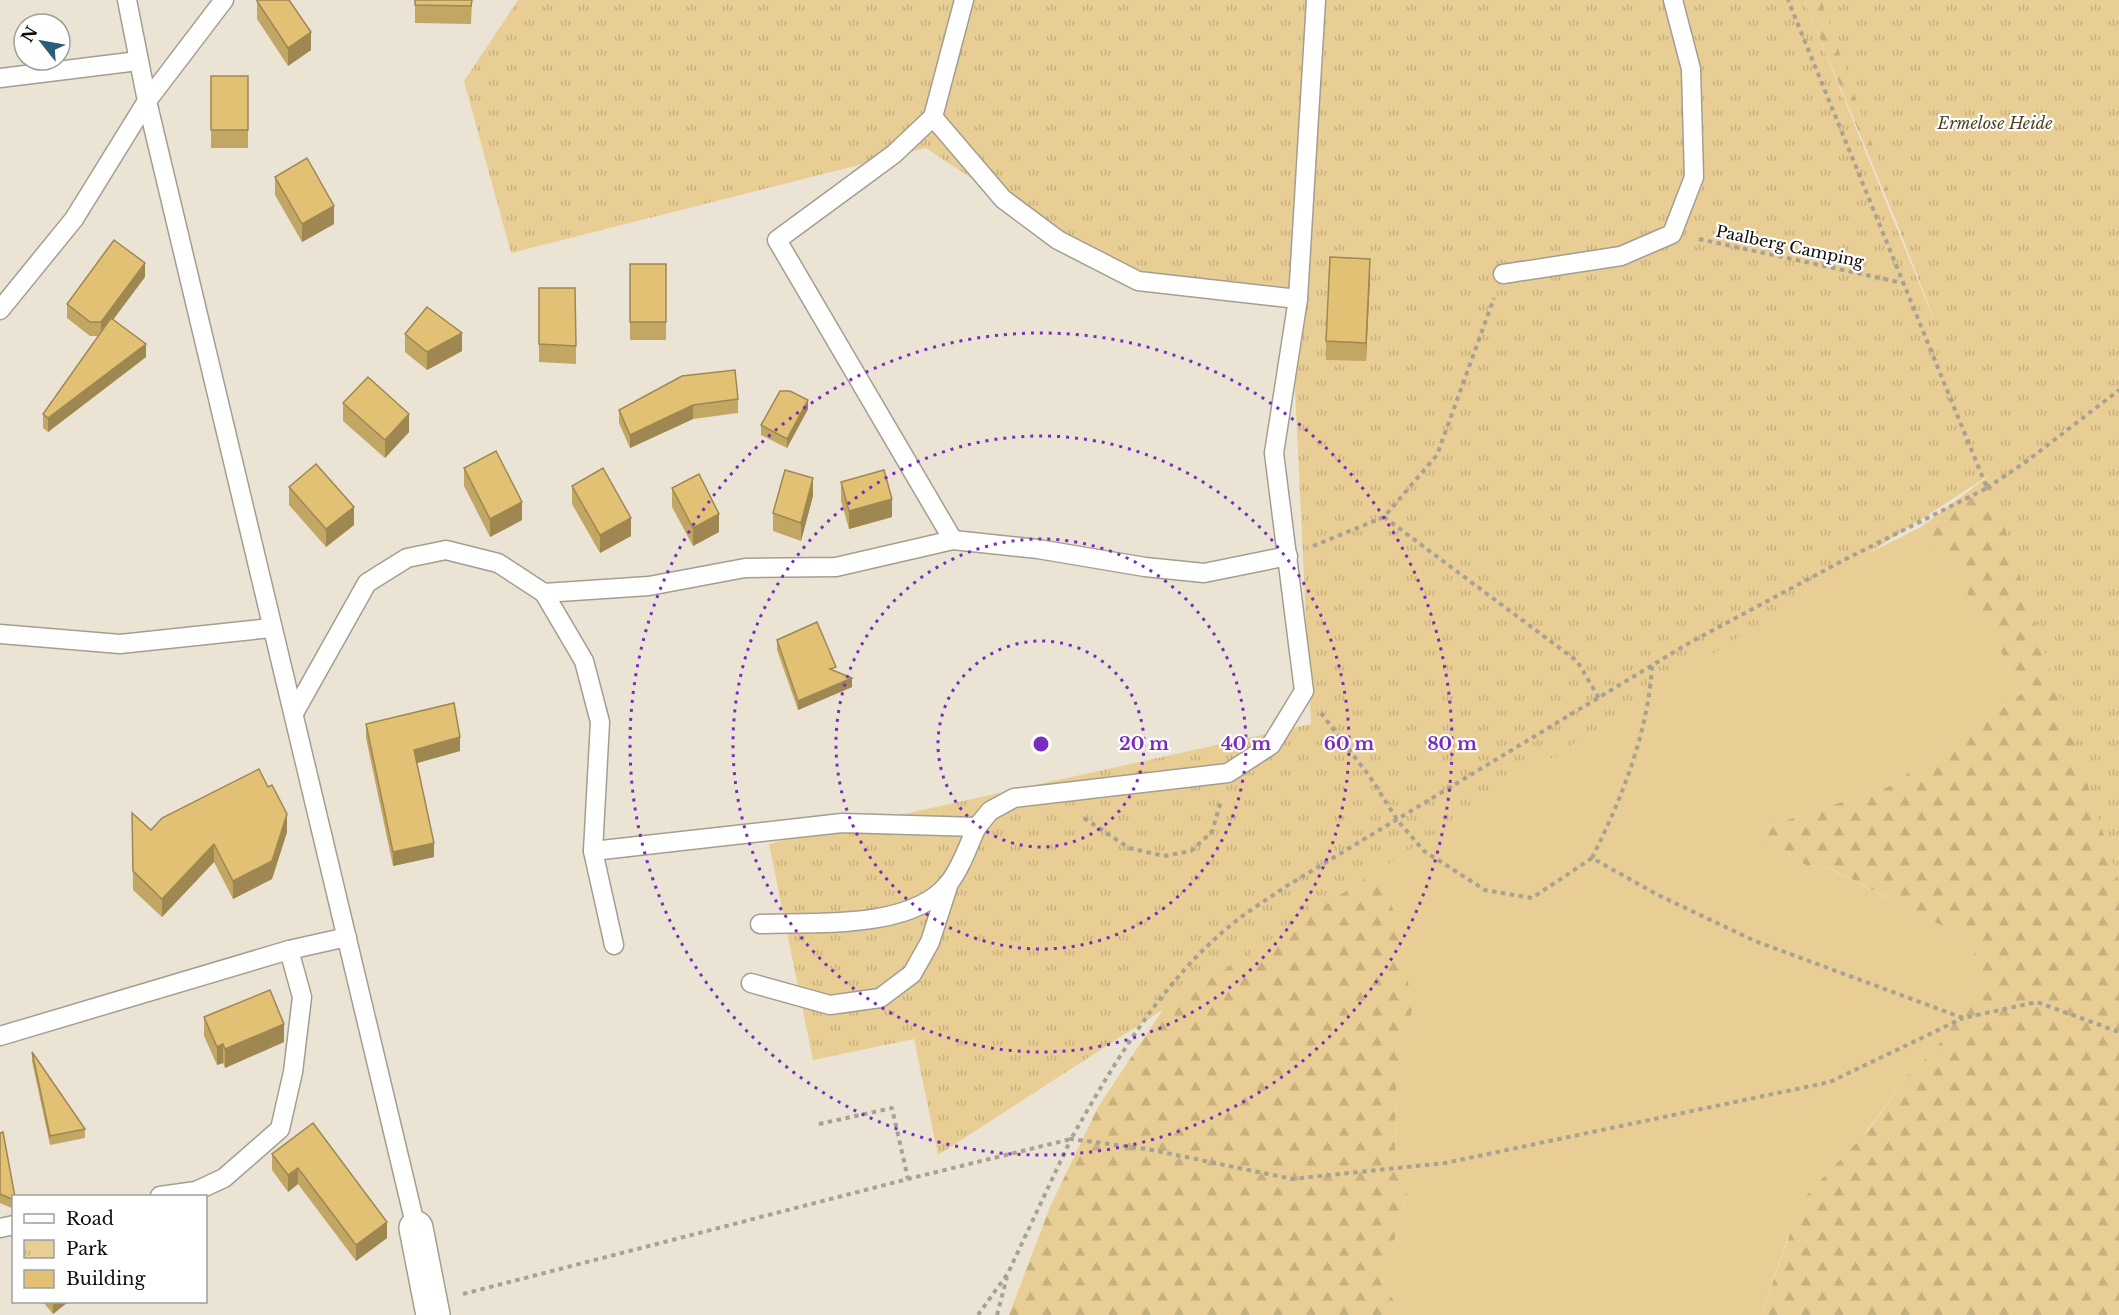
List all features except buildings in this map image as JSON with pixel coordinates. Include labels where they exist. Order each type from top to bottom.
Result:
[{"type":"street","points":[[416,1228],[432,1309]]},
{"type":"lane","points":[[127,0],[147,101],[271,628],[294,713],[416,1228]]},
{"type":"lane","points":[[0,309],[74,219],[147,101],[224,0]]},
{"type":"lane","points":[[953,540],[777,240],[894,154],[933,117],[964,0]]},
{"type":"lane","points":[[750,983],[830,1005],[880,998],[912,974],[930,942],[949,883],[977,827],[990,811],[1014,798],[1228,773],[1271,745],[1305,691],[1274,453],[1298,299],[1316,0]]},
{"type":"lane","points":[[1503,274],[1622,256],[1672,234],[1694,177],[1690,69],[1673,0]]},
{"type":"lane","points":[[0,78],[138,61]]},
{"type":"lane","points":[[933,117],[1003,199],[1058,240],[1138,281],[1298,299]]},
{"type":"lane","points":[[544,594],[649,586],[745,568],[836,567],[953,540],[1038,549],[1145,567],[1204,573],[1288,556]]},
{"type":"lane","points":[[294,713],[367,583],[407,558],[446,550],[498,562],[544,594],[584,661],[600,722],[593,851],[614,945]]},
{"type":"lane","points":[[0,634],[120,644],[271,628]]},
{"type":"lane","points":[[593,851],[842,823],[977,827]]},
{"type":"lane","points":[[760,924],[871,921],[931,902],[949,883]]},
{"type":"lane","points":[[0,1036],[289,950],[346,936]]},
{"type":"lane","points":[[172,1195],[196,1191],[224,1178],[280,1129],[293,1072],[302,997],[289,950]]},
{"type":"path","points":[[1788,0],[1987,488]]},
{"type":"path","name":"Paalberg Camping","points":[[1672,234],[1903,283]]},
{"type":"path","points":[[1288,556],[1384,518],[1437,454],[1503,274]]},
{"type":"path","points":[[978,1315],[1008,1273],[1071,1139],[1108,1075],[1159,1002],[1196,957],[1226,928],[1285,887],[1398,821],[1652,665],[1832,566],[1987,488],[2027,461],[2119,390]]},
{"type":"path","points":[[1384,518],[1577,661],[1599,698]]},
{"type":"path","points":[[1305,691],[1370,777],[1398,821],[1424,850],[1485,890],[1532,898],[1592,858],[1617,808],[1650,702],[1652,665]]},
{"type":"path","points":[[1048,794],[1129,848],[1164,856],[1191,851],[1212,832],[1228,773]]},
{"type":"path","points":[[1592,858],[1658,895],[1755,941],[1962,1018]]},
{"type":"path","points":[[432,1309],[908,1179],[1071,1139],[1147,1149],[1292,1179],[1444,1163],[1830,1082],[1962,1018],[2037,1002],[2119,1032]]},
{"type":"path","points":[[819,1124],[892,1108],[908,1179]]},
{"type":"path","points":[[997,1315],[1008,1273]]},
{"type":"green space","name":"Ermelose Heide","points":[[518,0],[1804,0],[1936,325],[1821,0],[2119,0],[2119,882],[1988,476],[938,1155],[914,1039],[813,1060],[769,844],[1311,724],[1291,307],[1128,282],[926,148],[511,253],[464,81]]},
{"type":"green space","name":"Ermelose Heide","points":[[1804,0],[2119,0],[2119,1315],[1761,1315],[1802,1200],[1867,1132],[1909,1074],[1936,1049],[1977,984],[1973,942],[1830,868],[1807,866],[1753,831],[1888,787],[2024,692],[1948,560],[1921,527],[1994,472],[1894,216]]},
{"type":"green space","points":[[1921,527],[1948,560],[2024,692],[1888,787],[1753,831],[1807,866],[1829,868],[1973,942],[1977,984],[1936,1049],[1909,1074],[1788,1237],[1761,1315],[1404,1315],[1382,1284],[1407,1194],[1395,1157],[1396,1087],[1412,1011],[1370,841],[1844,566]]},
{"type":"green space","points":[[1370,841],[1402,936],[1412,1011],[1396,1087],[1395,1157],[1407,1194],[1382,1284],[1404,1315],[1009,1315],[1050,1207],[1098,1107],[1166,1005]]}]
